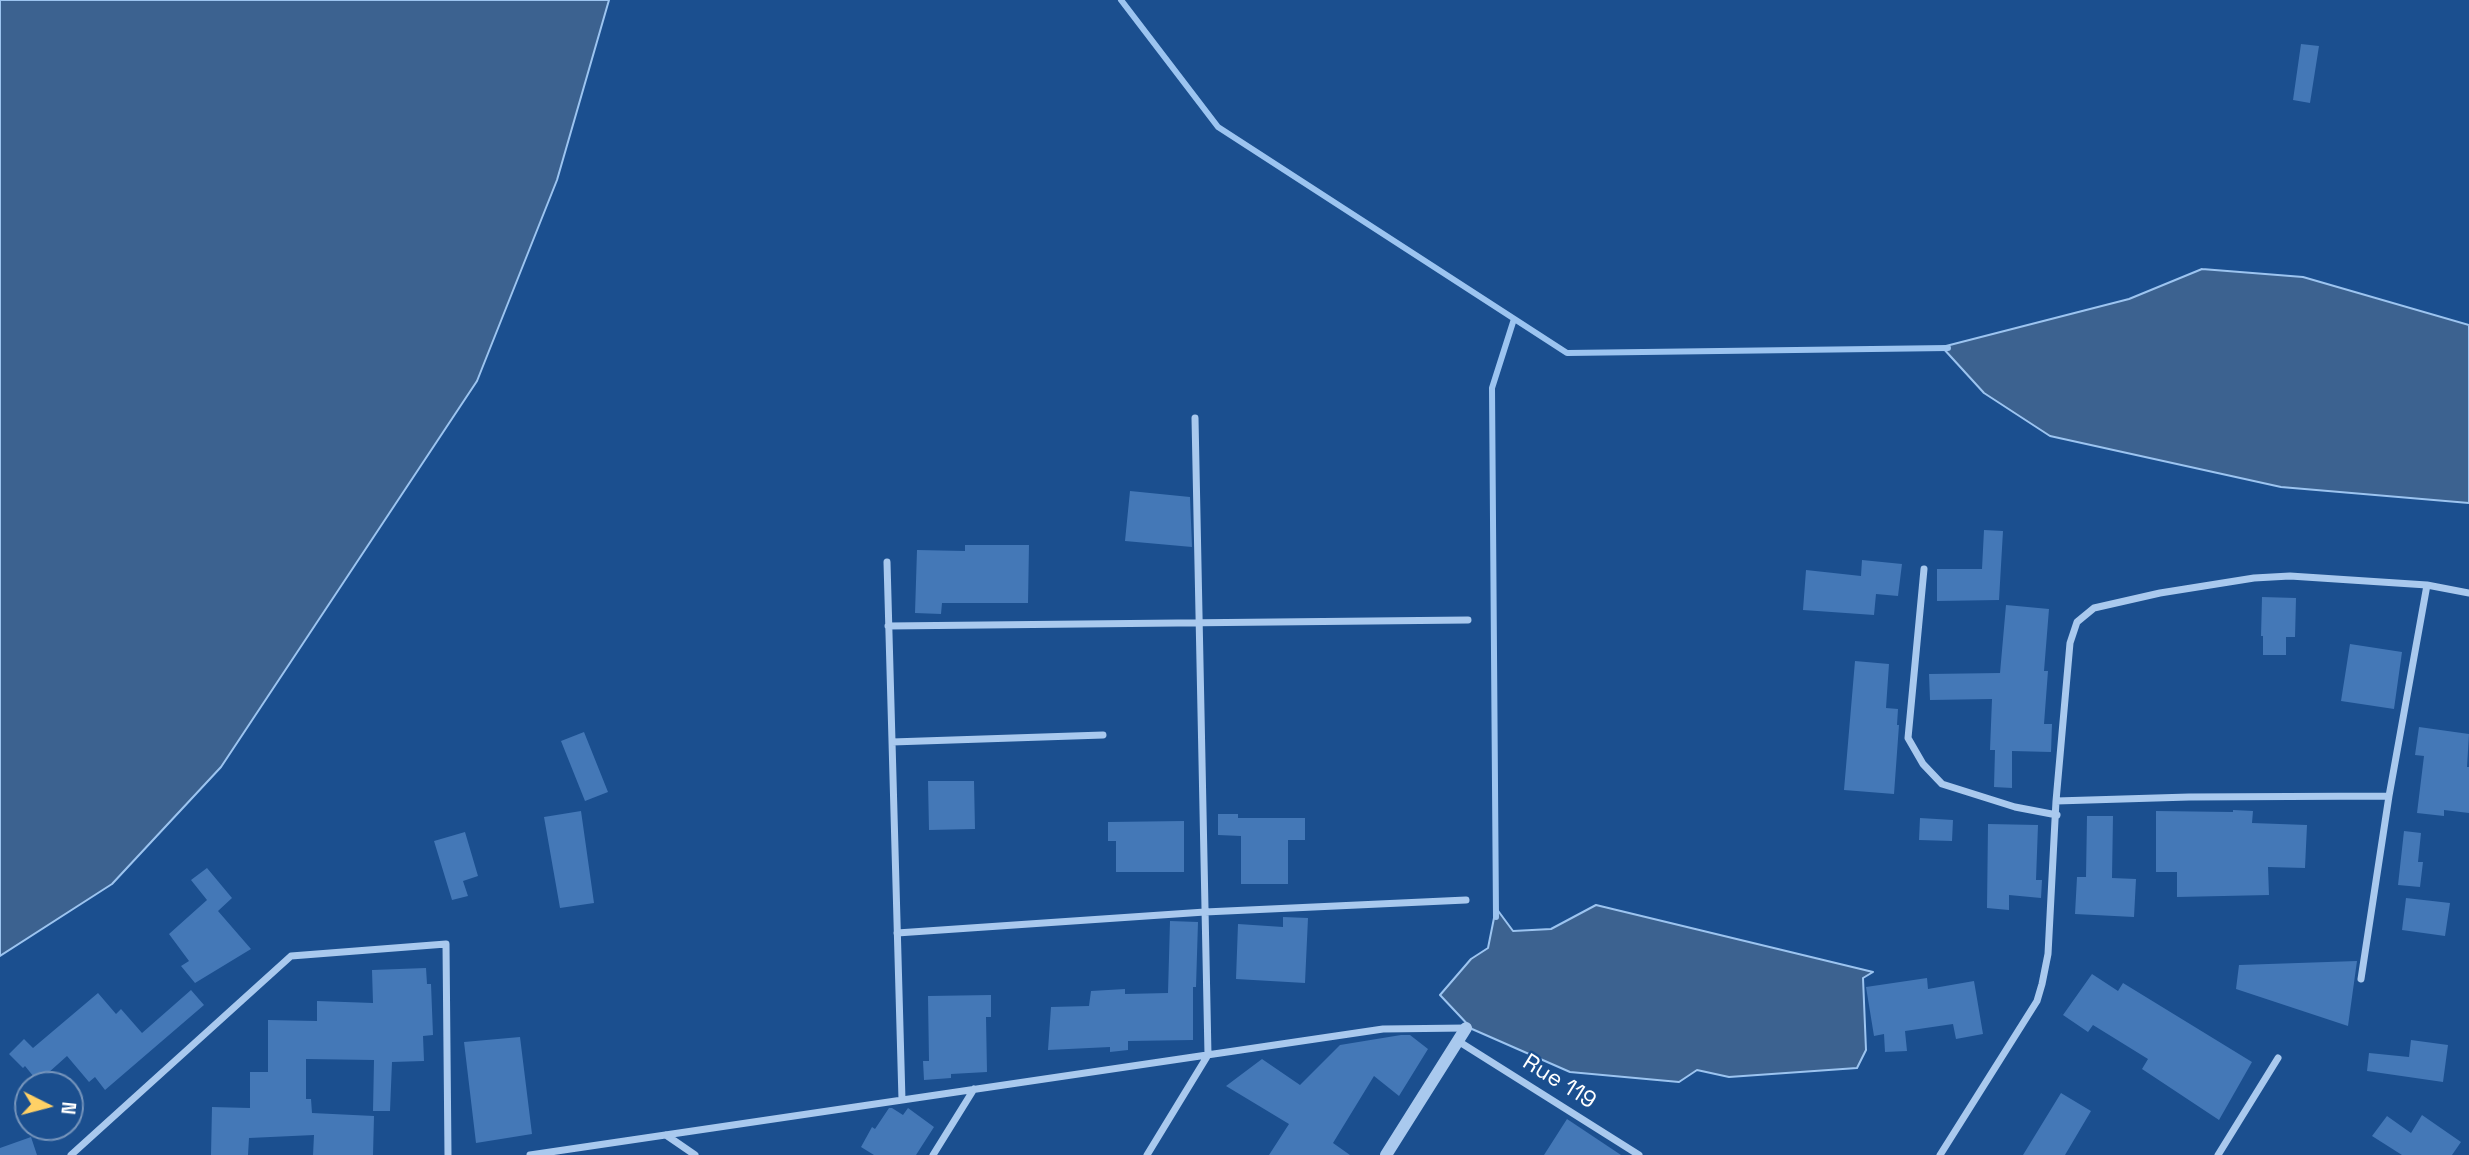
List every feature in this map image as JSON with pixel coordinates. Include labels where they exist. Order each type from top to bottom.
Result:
[{"type":"street","points":[[1147,1155],[1208,1055],[1195,418]]},
{"type":"street","points":[[887,562],[902,1100]]},
{"type":"street","points":[[1924,569],[1908,738],[1923,764],[1942,784],[2015,807],[2057,815]]},
{"type":"street","points":[[1940,1155],[2037,1001],[2049,954],[2056,801],[2070,643],[2077,622],[2094,608],[2160,593],[2254,578],[2290,576],[2427,585],[2469,593]]},
{"type":"street","points":[[2361,979],[2389,796],[2427,585]]},
{"type":"street","points":[[888,626],[1468,620]]},
{"type":"street","points":[[892,743],[1103,734]]},
{"type":"street","points":[[2056,801],[2389,796]]},
{"type":"street","points":[[897,933],[1205,912],[1466,900]]},
{"type":"street","points":[[71,1155],[291,956],[446,944],[448,1155]]},
{"type":"street","points":[[530,1155],[1383,1029],[1466,1028]]},
{"type":"street","points":[[1386,1155],[1466,1028]]},
{"type":"street","name":"Rue 119","points":[[1458,1041],[1639,1155]]},
{"type":"street","points":[[2218,1155],[2278,1058]]},
{"type":"street","points":[[933,1155],[974,1089]]},
{"type":"street","points":[[666,1135],[695,1155]]},
{"type":"water","points":[[0,0],[609,0],[557,180],[477,381],[221,767],[112,884],[0,956]]},
{"type":"water","points":[[2202,269],[2303,277],[2469,325],[2469,503],[2281,487],[2050,436],[1984,393],[1942,347],[2129,299]]},
{"type":"water","points":[[1596,905],[1873,972],[1863,978],[1866,1050],[1857,1068],[1729,1077],[1697,1070],[1679,1082],[1570,1072],[1472,1029],[1440,995],[1471,959],[1488,948],[1496,908],[1513,931],[1551,929]]},
{"type":"building","points":[[2301,44],[2319,46],[2310,103],[2293,100]]},
{"type":"building","points":[[1130,491],[1190,497],[1192,547],[1125,541]]},
{"type":"building","points":[[1984,530],[2003,531],[1999,600],[1937,601],[1937,569],[1982,569]]},
{"type":"building","points":[[965,545],[1029,545],[1028,603],[942,603],[941,614],[915,613],[917,550],[965,551]]},
{"type":"building","points":[[1862,560],[1902,564],[1898,596],[1876,594],[1874,615],[1803,610],[1806,570],[1861,576]]},
{"type":"building","points":[[2262,597],[2296,598],[2295,637],[2286,637],[2286,655],[2263,655]]},
{"type":"building","points":[[2006,605],[2049,609],[2044,671],[2048,671],[2044,724],[2052,724],[2051,752],[2012,751],[2012,788],[1994,787],[1995,750],[1990,750],[1992,699],[1930,700],[1929,674],[2000,673]]},
{"type":"building","points":[[2350,644],[2402,652],[2394,709],[2341,701]]},
{"type":"building","points":[[1855,661],[1889,664],[1886,708],[1898,709],[1899,725],[1894,794],[1844,790]]},
{"type":"building","points":[[2419,727],[2469,734],[2469,813],[2444,810],[2444,816],[2417,813],[2424,756],[2415,755]]},
{"type":"building","points":[[584,732],[608,792],[585,801],[561,741]]},
{"type":"building","points":[[928,781],[974,781],[975,829],[929,830]]},
{"type":"building","points":[[581,811],[594,903],[560,908],[544,817]]},
{"type":"building","points":[[2156,811],[2253,811],[2252,823],[2307,825],[2305,868],[2268,867],[2269,895],[2177,897],[2177,872],[2156,872]]},
{"type":"building","points":[[1218,814],[1238,814],[1238,818],[1305,818],[1305,840],[1288,840],[1288,884],[1241,884],[1241,836],[1218,835]]},
{"type":"building","points":[[2087,816],[2113,816],[2112,878],[2136,879],[2134,917],[2075,914],[2077,877],[2086,877]]},
{"type":"building","points":[[1920,818],[1953,820],[1952,841],[1919,840]]},
{"type":"building","points":[[1184,821],[1184,872],[1116,872],[1116,841],[1108,841],[1108,822]]},
{"type":"building","points":[[1988,824],[2038,825],[2036,880],[2042,880],[2041,898],[2009,895],[2009,910],[1987,908]]},
{"type":"building","points":[[2404,831],[2421,833],[2418,862],[2423,862],[2420,887],[2398,885]]},
{"type":"building","points":[[465,832],[478,876],[463,881],[468,896],[452,900],[434,841]]},
{"type":"building","points":[[207,868],[232,898],[218,911],[251,949],[195,983],[181,966],[189,961],[169,934],[207,900],[191,880]]},
{"type":"building","points":[[2406,898],[2450,903],[2445,936],[2402,930]]},
{"type":"building","points":[[1283,917],[1308,918],[1305,983],[1236,979],[1238,924],[1283,927]]},
{"type":"building","points":[[1170,921],[1198,922],[1196,987],[1193,987],[1193,1040],[1128,1041],[1128,1050],[1110,1052],[1110,1047],[1048,1050],[1051,1007],[1089,1006],[1091,991],[1125,989],[1125,994],[1168,993]]},
{"type":"building","points":[[2357,961],[2348,1026],[2236,989],[2239,965]]},
{"type":"building","points":[[426,968],[427,984],[431,984],[433,1035],[423,1036],[424,1061],[392,1062],[390,1111],[373,1111],[374,1060],[306,1059],[306,1099],[311,1099],[312,1113],[374,1116],[373,1155],[313,1155],[314,1135],[249,1138],[248,1155],[211,1155],[212,1107],[250,1108],[250,1072],[268,1072],[268,1020],[317,1021],[317,1001],[373,1003],[372,970]]},
{"type":"building","points":[[2092,974],[2118,991],[2123,983],[2252,1062],[2219,1120],[2142,1069],[2148,1059],[2093,1025],[2088,1032],[2063,1015]]},
{"type":"building","points":[[1927,978],[1928,989],[1974,981],[1983,1034],[1956,1039],[1953,1024],[1905,1031],[1907,1051],[1885,1052],[1884,1034],[1874,1036],[1866,987]]},
{"type":"building","points":[[191,990],[204,1005],[105,1090],[95,1077],[89,1082],[84,1076],[84,1071],[80,1071],[67,1056],[50,1071],[29,1071],[9,1054],[24,1039],[33,1048],[98,993],[116,1014],[121,1009],[142,1033]]},
{"type":"building","points":[[991,995],[991,1017],[986,1017],[987,1072],[951,1074],[951,1078],[924,1080],[923,1061],[929,1061],[928,996]]},
{"type":"building","points":[[1410,1035],[1428,1049],[1399,1096],[1374,1076],[1333,1143],[1350,1155],[1269,1155],[1289,1124],[1226,1086],[1262,1059],[1300,1085],[1340,1045]]},
{"type":"building","points":[[520,1037],[532,1134],[476,1143],[464,1042]]},
{"type":"building","points":[[2411,1040],[2448,1045],[2443,1082],[2367,1071],[2369,1053],[2409,1057]]},
{"type":"building","points":[[2061,1093],[2091,1111],[2065,1155],[2023,1155]]},
{"type":"building","points":[[889,1108],[903,1115],[908,1108],[934,1127],[916,1155],[874,1155],[861,1147],[872,1127],[875,1129]]},
{"type":"building","points":[[2422,1115],[2461,1142],[2452,1155],[2402,1155],[2372,1136],[2387,1116],[2411,1133]]},
{"type":"building","points":[[1567,1119],[1621,1155],[1544,1155]]},
{"type":"building","points":[[20,1141],[32,1141],[37,1155],[0,1155],[0,1148]]},
{"type":"waterway","points":[[1121,0],[1218,127],[1567,353],[1948,348]]},
{"type":"waterway","points":[[1496,917],[1492,388],[1514,319]]}]
